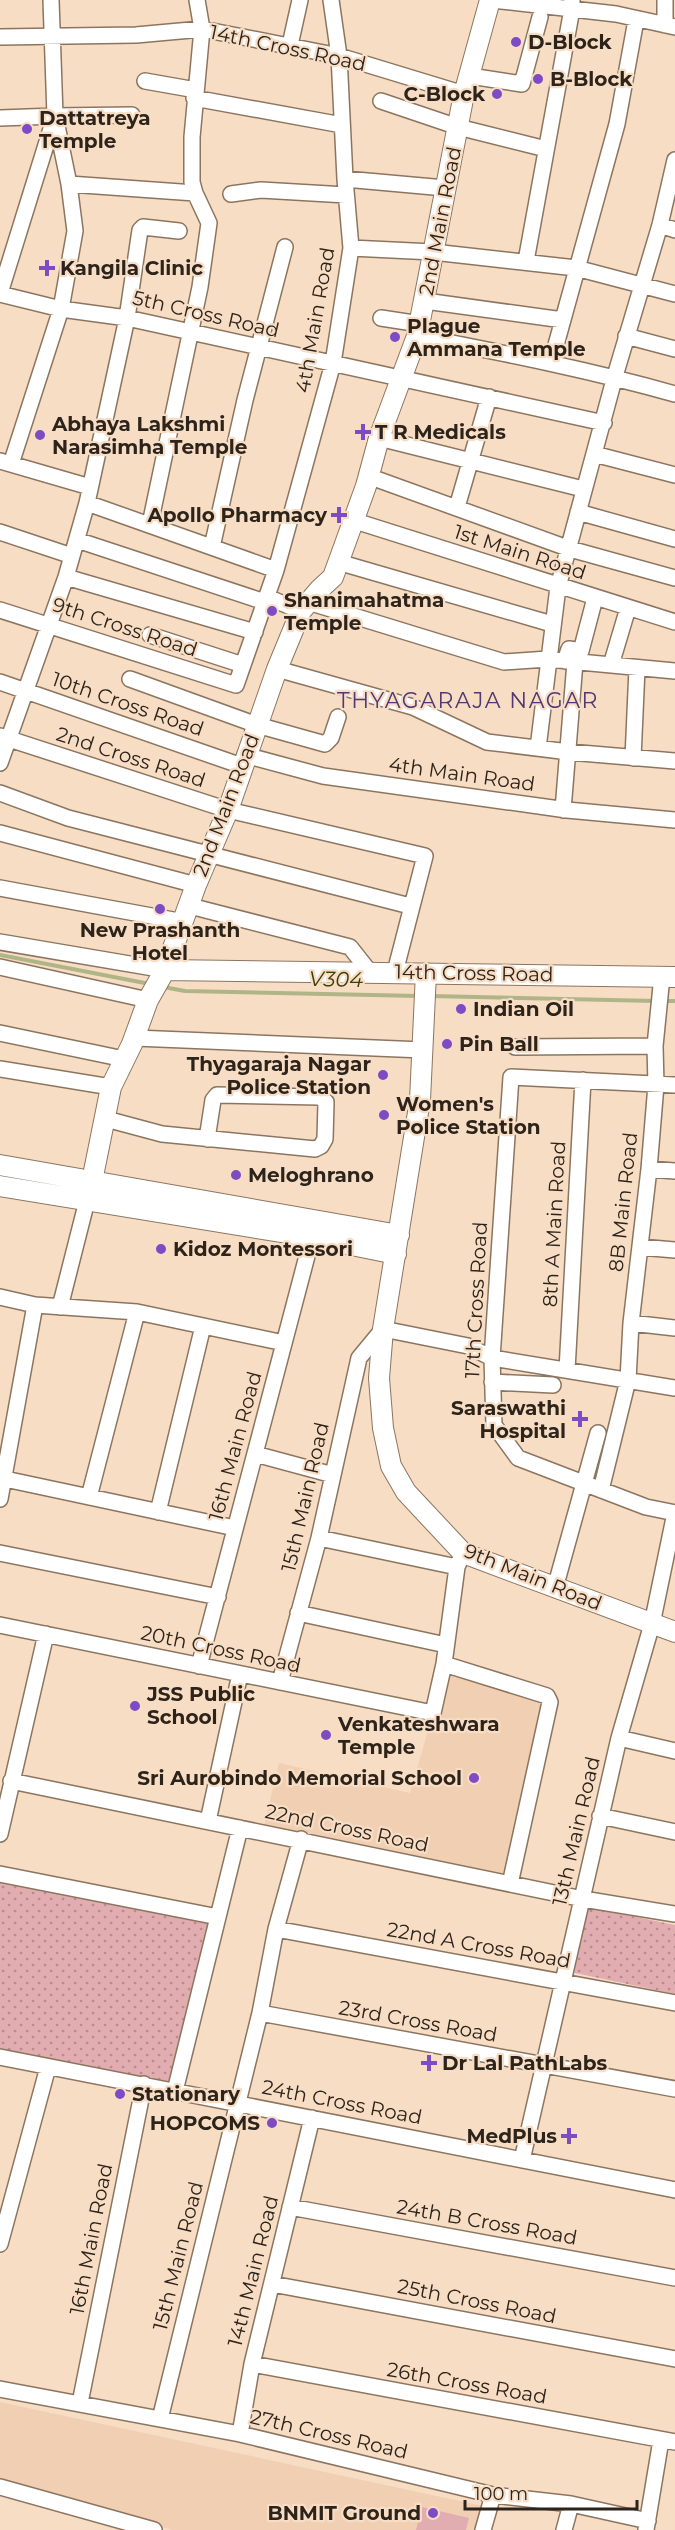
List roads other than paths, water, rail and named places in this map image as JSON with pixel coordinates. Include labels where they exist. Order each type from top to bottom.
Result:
[{"type":"main road","name":"2nd Main Road","points":[[89,1191],[111,1087],[135,1038],[187,914],[196,885],[228,810],[277,669],[305,607],[333,577],[379,438],[402,378],[425,301],[445,188],[467,85],[491,0]]},
{"type":"main road","name":"14th Cross Road","points":[[156,985],[369,971],[395,972],[426,988],[667,983]]},
{"type":"main road","name":"9th Main Road","points":[[426,988],[420,1101],[383,1329],[379,1378],[383,1428],[391,1466],[406,1492],[460,1560],[555,1588],[675,1632]]},
{"type":"main road","points":[[0,1165],[89,1191],[312,1237],[398,1245]]},
{"type":"main road","points":[[0,1186],[89,1191],[398,1245]]},
{"type":"street","points":[[51,0],[55,116],[69,183],[75,231],[61,309],[6,463],[90,487]]},
{"type":"street","points":[[150,524],[200,287],[208,223],[192,182],[192,137],[202,29],[197,0]]},
{"type":"street","points":[[290,45],[300,0]]},
{"type":"street","name":"4th Main Road","points":[[236,685],[276,570],[333,363],[351,248],[339,56],[331,0]]},
{"type":"street","points":[[491,0],[617,7],[636,20],[670,26],[665,0]]},
{"type":"street","points":[[525,261],[572,5]]},
{"type":"street","name":"14th Cross Road","points":[[0,37],[135,35],[202,29],[290,45],[467,85],[522,84],[540,17]]},
{"type":"street","points":[[551,363],[617,124],[636,20]]},
{"type":"street","points":[[145,81],[342,125]]},
{"type":"street","points":[[381,101],[458,127],[546,149]]},
{"type":"street","points":[[0,118],[132,115]]},
{"type":"street","points":[[0,294],[55,116]]},
{"type":"street","points":[[538,748],[558,587],[626,336],[668,227],[675,160]]},
{"type":"street","points":[[345,179],[445,188]]},
{"type":"street","points":[[69,183],[195,193]]},
{"type":"street","points":[[231,194],[261,190],[346,195]]},
{"type":"street","points":[[0,763],[4,738],[27,692],[47,623],[66,577],[87,503],[127,318],[140,230],[143,227],[179,231]]},
{"type":"street","points":[[212,548],[245,400],[285,247]]},
{"type":"street","points":[[351,248],[433,252],[576,268],[675,294]]},
{"type":"street","name":"5th Cross Road","points":[[0,294],[61,309],[127,318],[604,423]]},
{"type":"street","points":[[425,301],[562,320]]},
{"type":"street","points":[[381,318],[418,330],[551,363],[615,376],[675,393]]},
{"type":"street","points":[[626,336],[675,349]]},
{"type":"street","points":[[457,507],[489,397]]},
{"type":"street","points":[[379,438],[583,489]]},
{"type":"street","points":[[594,454],[675,475]]},
{"type":"street","points":[[368,476],[570,549],[675,578]]},
{"type":"street","points":[[87,503],[276,570]]},
{"type":"street","points":[[578,512],[675,539]]},
{"type":"street","name":"1st Main Road","points":[[352,520],[558,587],[675,622]]},
{"type":"street","points":[[0,532],[72,556]]},
{"type":"street","points":[[77,540],[266,600],[305,607],[504,662],[548,659],[675,671]]},
{"type":"street","points":[[338,562],[552,624]]},
{"type":"street","points":[[66,577],[255,632]]},
{"type":"street","points":[[563,810],[569,752],[569,649],[582,651],[595,598]]},
{"type":"street","points":[[611,665],[628,608]]},
{"type":"street","name":"9th Cross Road","points":[[0,610],[47,623],[236,685]]},
{"type":"street","points":[[150,634],[243,665]]},
{"type":"street","points":[[633,758],[637,668]]},
{"type":"street","points":[[277,669],[413,707],[487,742],[675,761]]},
{"type":"street","points":[[130,679],[257,725],[325,744],[331,738],[338,717]]},
{"type":"street","name":"10th Cross Road","points":[[0,682],[244,761]]},
{"type":"street","name":"2nd Cross Road","points":[[4,738],[228,810],[425,856],[410,906]]},
{"type":"street","name":"4th Main Road","points":[[244,761],[323,776],[563,810],[675,820]]},
{"type":"street","points":[[0,793],[68,819],[410,906],[395,972]]},
{"type":"street","points":[[0,833],[196,885]]},
{"type":"street","points":[[0,888],[187,914],[350,947],[369,971]]},
{"type":"street","points":[[0,942],[156,985]]},
{"type":"street","points":[[0,967],[156,985]]},
{"type":"street","name":"8B Main Road","points":[[601,1490],[628,1380],[631,1323],[649,1169],[656,1085],[655,1046],[667,983]]},
{"type":"street","points":[[0,1033],[124,1059]]},
{"type":"street","points":[[135,1038],[423,1050]]},
{"type":"street","points":[[515,1047],[655,1046]]},
{"type":"street","points":[[0,1069],[111,1087]]},
{"type":"street","name":"17th Cross Road","points":[[583,1080],[511,1077],[492,1358],[494,1425],[518,1458],[646,1507],[675,1513]]},
{"type":"street","points":[[583,1080],[675,1085]]},
{"type":"street","name":"8th A Main Road","points":[[567,1370],[583,1080]]},
{"type":"street","points":[[106,1119],[162,1134],[207,1139],[315,1149],[321,1146],[325,1139],[327,1102],[320,1097],[217,1095],[213,1100],[207,1139]]},
{"type":"street","points":[[649,1169],[675,1171]]},
{"type":"street","name":"2nd Main Road","points":[[60,1307],[89,1191]]},
{"type":"street","name":"16th Main Road","points":[[199,1666],[312,1237]]},
{"type":"street","points":[[640,1247],[675,1250]]},
{"type":"street","points":[[0,1297],[35,1305],[137,1312],[284,1343]]},
{"type":"street","points":[[0,1499],[35,1305]]},
{"type":"street","points":[[88,1497],[137,1312]]},
{"type":"street","points":[[631,1323],[675,1328]]},
{"type":"street","points":[[158,1512],[203,1326]]},
{"type":"street","points":[[383,1329],[468,1346],[492,1358],[675,1388]]},
{"type":"street","name":"15th Main Road","points":[[280,1682],[319,1538],[359,1358],[383,1329]]},
{"type":"street","points":[[492,1382],[553,1384]]},
{"type":"street","points":[[555,1588],[598,1433]]},
{"type":"street","points":[[255,1454],[333,1475]]},
{"type":"street","points":[[5,1479],[235,1528]]},
{"type":"street","name":"13th Main Road","points":[[522,2160],[619,1738],[669,1571],[675,1513]]},
{"type":"street","points":[[319,1538],[460,1560],[444,1664],[547,1696],[550,1710],[510,1884]]},
{"type":"street","points":[[0,1553],[218,1597]]},
{"type":"street","points":[[298,1613],[446,1645]]},
{"type":"street","name":"20th Cross Road","points":[[0,1625],[433,1713],[444,1664]]},
{"type":"street","points":[[0,1834],[46,1634]]},
{"type":"street","points":[[208,1821],[240,1674]]},
{"type":"street","points":[[619,1738],[675,1751]]},
{"type":"street","name":"22nd Cross Road","points":[[11,1781],[583,1899],[675,1914]]},
{"type":"street","points":[[600,1816],[675,1832]]},
{"type":"street","points":[[175,2091],[240,1828]]},
{"type":"street","points":[[237,2103],[260,2013],[276,1929],[301,1839]]},
{"type":"street","points":[[0,1874],[218,1917]]},
{"type":"street","name":"22nd A Cross Road","points":[[276,1929],[675,2003]]},
{"type":"street","name":"23rd Cross Road","points":[[260,2013],[675,2089]]},
{"type":"street","name":"24th Cross Road","points":[[0,2056],[675,2190]]},
{"type":"street","points":[[0,2244],[8,2189],[48,2067]]},
{"type":"street","name":"16th Main Road","points":[[80,2403],[144,2084]]},
{"type":"street","name":"15th Main Road","points":[[160,2418],[237,2103]]},
{"type":"street","name":"14th Main Road","points":[[240,2434],[252,2364],[312,2118]]},
{"type":"street","name":"24th B Cross Road","points":[[290,2207],[675,2278]]},
{"type":"street","name":"25th Cross Road","points":[[272,2284],[675,2359]]},
{"type":"street","name":"26th Cross Road","points":[[252,2364],[668,2441]]},
{"type":"street","name":"27th Cross Road","points":[[0,2389],[240,2434],[493,2495],[571,2504],[647,2526]]},
{"type":"street","points":[[647,2526],[668,2441]]},
{"type":"street","points":[[0,2487],[154,2530]]},
{"type":"street","points":[[483,2530],[493,2495]]},
{"type":"street","points":[[564,2530],[571,2504]]},
{"type":"waterway","name":"V304","points":[[0,955],[150,984]]},
{"type":"waterway","name":"V304","points":[[163,987],[185,991],[419,996]]},
{"type":"waterway","name":"V304","points":[[430,996],[656,1001]]},
{"type":"waterway","name":"V304","points":[[664,1001],[675,1001]]},
{"type":"place","name":"D-Block","points":[[516,42]]},
{"type":"place","name":"B-Block","points":[[538,79]]},
{"type":"place","name":"C-Block","points":[[497,94]]},
{"type":"place","name":"Dattatreya Temple","points":[[27,129]]},
{"type":"place","name":"Kangila Clinic","points":[[47,268]]},
{"type":"place","name":"Plague Ammana Temple","points":[[395,337]]},
{"type":"place","name":"T R Medicals","points":[[363,432]]},
{"type":"place","name":"Abhaya Lakshmi Narasimha Temple","points":[[40,435]]},
{"type":"place","name":"Apollo Pharmacy","points":[[339,515]]},
{"type":"place","name":"Shanimahatma Temple","points":[[272,611]]},
{"type":"place","name":"New Prashanth Hotel","points":[[160,909]]},
{"type":"place","name":"Indian Oil","points":[[461,1009]]},
{"type":"place","name":"Pin Ball","points":[[447,1044]]},
{"type":"place","name":"Thyagaraja Nagar Police Station","points":[[383,1075]]},
{"type":"place","name":"Women's Police Station","points":[[384,1115]]},
{"type":"place","name":"Meloghrano","points":[[236,1175]]},
{"type":"place","name":"Kidoz Montessori","points":[[161,1249]]},
{"type":"place","name":"Saraswathi Hospital","points":[[580,1419]]},
{"type":"place","name":"JSS Public School","points":[[135,1706]]},
{"type":"place","name":"Venkateshwara Temple","points":[[326,1735]]},
{"type":"place","name":"Sri Aurobindo Memorial School","points":[[474,1778]]},
{"type":"place","name":"Dr Lal PathLabs","points":[[429,2063]]},
{"type":"place","name":"Stationary","points":[[120,2094]]},
{"type":"place","name":"HOPCOMS","points":[[272,2123]]},
{"type":"place","name":"MedPlus","points":[[569,2136]]},
{"type":"place","name":"BNMIT Ground","points":[[433,2513]]},
{"type":"district","name":"THYAGARAJA NAGAR","points":[[468,700]]}]
